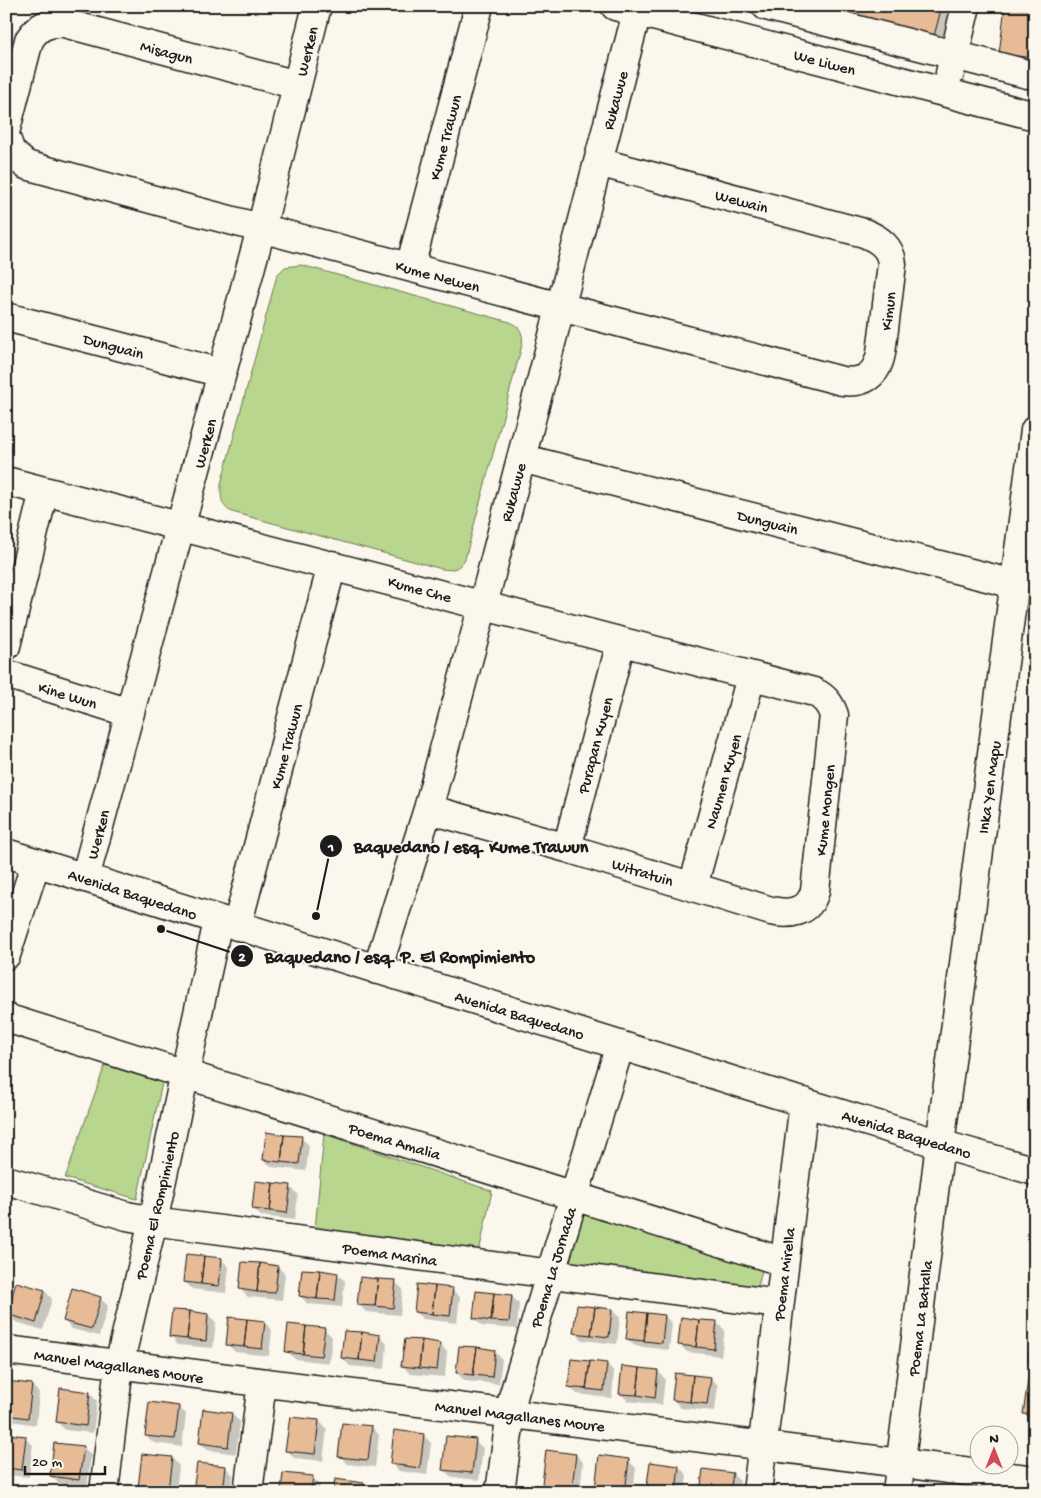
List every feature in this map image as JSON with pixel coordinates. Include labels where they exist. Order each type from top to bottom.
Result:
[{"type":"street","name":"Werken","points":[[85,878],[182,526],[261,229],[317,6]]},
{"type":"street","name":"Kume Trawun","points":[[410,267],[478,6]]},
{"type":"street","points":[[946,93],[966,6]]},
{"type":"street","points":[[768,46],[774,7],[954,56],[1027,74],[1035,74]]},
{"type":"street","name":"We Liwen","points":[[626,9],[1035,116]]},
{"type":"street","name":"Rukawue","points":[[377,970],[428,809],[598,162],[626,9]]},
{"type":"street","name":"Misagun","points":[[8,140],[26,46],[38,29],[53,22],[64,23],[297,85]]},
{"type":"street","name":"Kume Newen","points":[[8,140],[26,165],[261,229],[842,381],[857,382],[869,377]]},
{"type":"street","name":"Wewain","points":[[598,162],[864,233],[883,244]]},
{"type":"street","name":"Kimun","points":[[869,377],[877,368],[880,360],[892,264],[890,253],[883,244]]},
{"type":"street","name":"Dunguain","points":[[6,317],[222,373]]},
{"type":"street","name":"Inka Yen Mapu","points":[[940,1144],[1035,430]]},
{"type":"street","name":"Dunguain","points":[[521,458],[1014,584]]},
{"type":"street","name":"Kume Che","points":[[6,481],[814,692],[830,704]]},
{"type":"street","points":[[6,646],[44,491]]},
{"type":"street","name":"Kume Trawun","points":[[228,924],[332,565]]},
{"type":"street","name":"Purapan Kuyen","points":[[567,848],[621,642]]},
{"type":"street","name":"Kine Wun","points":[[6,674],[130,713]]},
{"type":"street","name":"Naumen Kuyen","points":[[693,886],[751,677]]},
{"type":"street","name":"Kume Mongen","points":[[801,910],[810,903],[815,891],[834,723],[834,715],[830,704]]},
{"type":"street","name":"Witratuin","points":[[428,809],[567,848],[771,911],[783,914],[801,910]]},
{"type":"street","name":"Avenida Baquedano","points":[[6,853],[228,924],[940,1144],[1035,1170]]},
{"type":"street","points":[[6,955],[36,862]]},
{"type":"street","name":"Poema El Rompimiento","points":[[104,1492],[118,1365],[153,1222],[185,1074],[228,924]]},
{"type":"street","name":"Poema Amalia","points":[[6,1018],[784,1262]]},
{"type":"street","name":"Poema La Jornada","points":[[500,1492],[513,1397],[620,1045]]},
{"type":"street","name":"Poema Mirella","points":[[757,1492],[804,1102]]},
{"type":"street","name":"Poema La Batalla","points":[[897,1492],[940,1144]]},
{"type":"street","name":"Poema Marina","points":[[6,1180],[153,1222],[779,1304]]},
{"type":"street","name":"Manuel Magallanes Moure","points":[[6,1350],[1035,1480]]},
{"type":"street","points":[[248,1492],[262,1383]]},
{"type":"green space","points":[[301,265],[510,322],[520,331],[522,345],[465,559],[461,565],[449,570],[442,569],[232,512],[223,504],[221,484],[277,275],[285,267]]},
{"type":"green space","points":[[105,1065],[162,1083],[137,1199],[65,1178]]},
{"type":"green space","points":[[324,1134],[492,1191],[479,1252],[315,1229]]},
{"type":"green space","points":[[580,1213],[763,1266],[756,1295],[567,1267]]},
{"type":"building","points":[[817,6],[942,6],[934,36]]},
{"type":"building","points":[[1005,6],[1035,6],[1034,58],[999,54]]},
{"type":"building","points":[[266,1132],[284,1135],[281,1162],[263,1160]]},
{"type":"building","points":[[284,1135],[302,1136],[299,1164],[281,1162]]},
{"type":"building","points":[[255,1181],[273,1183],[270,1211],[252,1209]]},
{"type":"building","points":[[273,1183],[291,1185],[287,1213],[270,1211]]},
{"type":"building","points":[[1035,1221],[1035,1262],[1029,1261]]},
{"type":"building","points":[[186,1254],[204,1256],[201,1284],[183,1282]]},
{"type":"building","points":[[204,1256],[222,1258],[219,1286],[201,1284]]},
{"type":"building","points":[[242,1262],[260,1263],[257,1292],[239,1289]]},
{"type":"building","points":[[260,1263],[278,1266],[275,1293],[257,1292]]},
{"type":"building","points":[[302,1269],[320,1270],[317,1299],[299,1296]]},
{"type":"building","points":[[320,1270],[338,1273],[335,1300],[317,1299]]},
{"type":"building","points":[[360,1277],[378,1279],[375,1306],[357,1305]]},
{"type":"building","points":[[378,1279],[396,1280],[393,1308],[375,1306]]},
{"type":"building","points":[[16,1282],[45,1290],[36,1323],[7,1314]]},
{"type":"building","points":[[417,1284],[435,1286],[432,1314],[414,1312]]},
{"type":"building","points":[[435,1286],[453,1288],[450,1316],[432,1314]]},
{"type":"building","points":[[72,1288],[101,1297],[92,1329],[63,1321]]},
{"type":"building","points":[[476,1291],[494,1293],[491,1321],[473,1318]]},
{"type":"building","points":[[494,1293],[512,1295],[509,1322],[491,1321]]},
{"type":"building","points":[[577,1305],[595,1307],[591,1335],[573,1333]]},
{"type":"building","points":[[595,1307],[612,1309],[609,1337],[591,1335]]},
{"type":"building","points":[[172,1310],[190,1311],[187,1339],[169,1337]]},
{"type":"building","points":[[190,1311],[208,1314],[206,1341],[187,1339]]},
{"type":"building","points":[[629,1311],[647,1313],[644,1341],[626,1339]]},
{"type":"building","points":[[647,1313],[665,1315],[662,1343],[644,1341]]},
{"type":"building","points":[[229,1317],[247,1319],[244,1347],[226,1345]]},
{"type":"building","points":[[681,1317],[699,1320],[696,1347],[678,1345]]},
{"type":"building","points":[[247,1319],[265,1321],[262,1349],[244,1347]]},
{"type":"building","points":[[699,1320],[717,1321],[714,1349],[696,1347]]},
{"type":"building","points":[[1035,1322],[1035,1363],[1028,1362]]},
{"type":"building","points":[[288,1324],[306,1326],[303,1354],[285,1352]]},
{"type":"building","points":[[306,1326],[325,1328],[321,1356],[303,1354]]},
{"type":"building","points":[[344,1331],[362,1332],[359,1360],[341,1358]]},
{"type":"building","points":[[362,1332],[380,1335],[377,1362],[359,1360]]},
{"type":"building","points":[[405,1339],[422,1340],[419,1368],[401,1366]]},
{"type":"building","points":[[422,1340],[440,1343],[437,1370],[419,1368]]},
{"type":"building","points":[[459,1346],[477,1347],[473,1375],[456,1373]]},
{"type":"building","points":[[477,1347],[495,1350],[492,1377],[473,1375]]},
{"type":"building","points":[[571,1359],[590,1361],[586,1389],[568,1387]]},
{"type":"building","points":[[590,1361],[607,1363],[604,1391],[586,1389]]},
{"type":"building","points":[[622,1366],[640,1368],[637,1395],[619,1394]]},
{"type":"building","points":[[640,1368],[658,1370],[655,1398],[637,1395]]},
{"type":"building","points":[[675,1373],[693,1375],[690,1402],[672,1400]]},
{"type":"building","points":[[1029,1373],[1035,1374],[1035,1415],[1023,1414]]},
{"type":"building","points":[[693,1375],[711,1377],[707,1404],[690,1402]]},
{"type":"building","points":[[6,1381],[32,1384],[28,1418],[6,1415]]},
{"type":"building","points":[[60,1388],[90,1392],[86,1426],[56,1422]]},
{"type":"building","points":[[149,1402],[179,1406],[175,1439],[145,1436]]},
{"type":"building","points":[[203,1409],[232,1413],[228,1447],[199,1443]]},
{"type":"building","points":[[290,1417],[319,1420],[315,1454],[285,1451]]},
{"type":"building","points":[[342,1423],[372,1426],[368,1460],[338,1457]]},
{"type":"building","points":[[394,1430],[424,1434],[420,1468],[390,1464]]},
{"type":"building","points":[[6,1434],[26,1436],[22,1470],[6,1468]]},
{"type":"building","points":[[446,1436],[476,1439],[472,1473],[442,1470]]},
{"type":"building","points":[[54,1443],[84,1446],[79,1480],[50,1476]]},
{"type":"building","points":[[546,1450],[576,1454],[572,1488],[542,1484]]},
{"type":"building","points":[[142,1454],[172,1457],[168,1491],[138,1488]]},
{"type":"building","points":[[599,1455],[629,1459],[625,1492],[595,1489]]},
{"type":"building","points":[[650,1462],[679,1466],[676,1492],[646,1492]]},
{"type":"building","points":[[197,1463],[226,1466],[223,1492],[193,1492]]},
{"type":"building","points":[[703,1469],[733,1473],[730,1492],[700,1492]]},
{"type":"building","points":[[283,1473],[313,1476],[311,1492],[281,1492]]},
{"type":"building","points":[[335,1479],[364,1483],[363,1492],[333,1492]]},
{"type":"building","points":[[387,1485],[417,1489],[416,1492],[386,1492]]},
{"type":"building","points":[[6,1486],[19,1488],[19,1492],[6,1492]]},
{"type":"place","name":"Baquedano / esq. Kume Trawun","points":[[316,916]]},
{"type":"place","name":"Baquedano / esq. P. El Rompimiento","points":[[161,929]]}]
